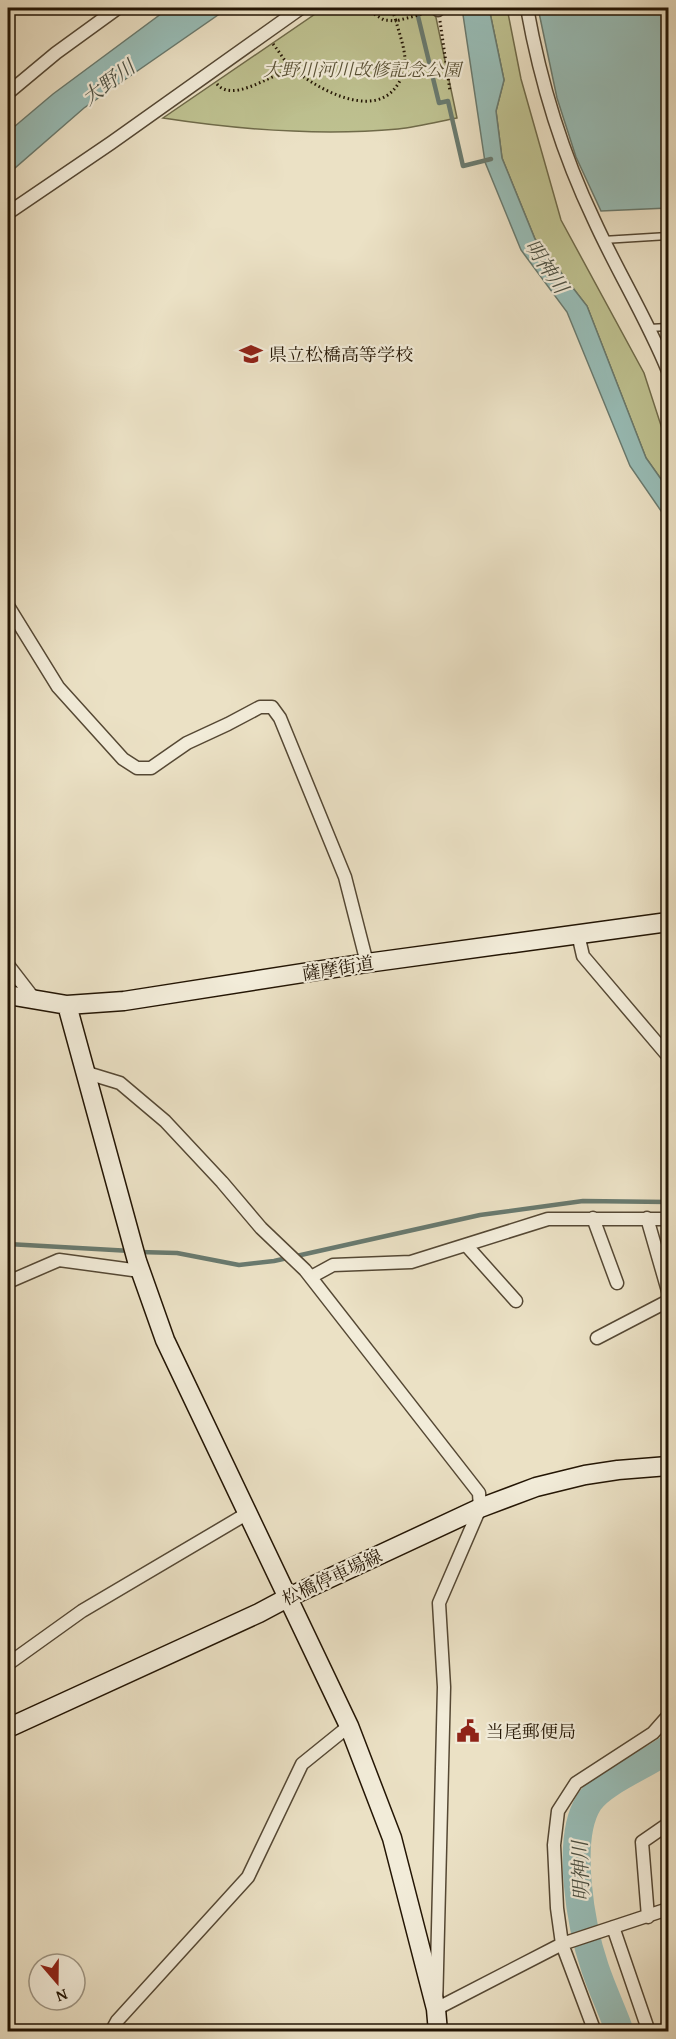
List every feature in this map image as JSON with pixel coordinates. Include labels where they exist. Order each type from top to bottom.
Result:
[{"type":"street","points":[[8,93],[56,53],[118,8]]},
{"type":"street","points":[[8,213],[301,8]]},
{"type":"street","points":[[527,8],[555,122],[575,178],[603,240],[669,371]]},
{"type":"street","points":[[8,606],[58,687],[123,759],[137,768],[151,768],[187,743],[260,707],[272,707],[280,718],[345,877],[367,963]]},
{"type":"street","name":"薩摩街道","points":[[8,995],[67,1005],[124,1001],[367,963],[669,922]]},
{"type":"street","points":[[578,934],[583,956],[669,1056]]},
{"type":"street","points":[[8,965],[34,1000]]},
{"type":"street","points":[[67,1005],[124,1216],[165,1340],[349,1726],[392,1838],[436,2008]]},
{"type":"street","points":[[84,1072],[120,1083],[165,1121],[261,1228],[308,1273],[479,1493],[480,1508],[439,1603],[444,1687],[436,2008],[438,2031]]},
{"type":"street","points":[[593,1218],[617,1283]]},
{"type":"street","points":[[647,1218],[669,1291]]},
{"type":"street","points":[[308,1273],[333,1265],[411,1263],[548,1219],[669,1219]]},
{"type":"street","points":[[466,1245],[516,1301]]},
{"type":"street","points":[[8,1282],[59,1260],[139,1266]]},
{"type":"street","points":[[597,1338],[669,1301]]},
{"type":"street","name":"松橋停車場線","points":[[8,1728],[259,1613],[480,1508],[536,1487],[585,1475],[669,1466]]},
{"type":"street","points":[[8,1664],[82,1611],[248,1513]]},
{"type":"street","points":[[594,2031],[565,1943],[557,1908],[554,1845],[558,1811],[576,1783],[653,1733],[669,1716]]},
{"type":"street","points":[[111,2031],[117,2021],[248,1877],[302,1764],[349,1726]]},
{"type":"street","points":[[648,1917],[642,1842],[669,1824]]},
{"type":"street","points":[[436,2008],[565,1943],[669,1909]]},
{"type":"street","points":[[613,1927],[650,2031]]},
{"type":"lane","points":[[603,240],[669,236]]},
{"type":"lane","points":[[648,328],[669,327]]},
{"type":"path","points":[[364,8],[384,20],[396,21],[423,14]]},
{"type":"path","points":[[265,33],[286,62],[297,72],[327,90],[355,102],[376,101],[391,93],[396,87],[401,80],[405,62],[396,21],[390,8]]},
{"type":"path","points":[[438,9],[450,90]]},
{"type":"path","points":[[208,73],[220,88],[230,91],[258,84],[284,73],[297,72]]},
{"type":"green space","name":"大野川河川改修記念公園","points":[[324,8],[434,8],[457,118],[398,129],[309,132],[251,129],[163,118]]},
{"type":"green space","points":[[489,8],[507,8],[521,79],[561,220],[644,373],[668,447],[668,489],[646,458],[587,306],[535,239],[502,158],[496,111],[504,80]]},
{"type":"water","name":"大野川","points":[[169,8],[228,8],[84,108],[8,174],[8,132],[53,94]]},
{"type":"water","points":[[462,8],[489,8],[504,80],[496,111],[502,158],[535,239],[587,306],[646,458],[668,489],[668,521],[630,466],[567,312],[521,250],[485,162]]},
{"type":"water","points":[[538,8],[668,8],[668,208],[601,211],[576,157],[557,98]]},
{"type":"waterway","points":[[416,8],[439,103],[448,101],[463,166],[491,159]]},
{"type":"waterway","points":[[139,1252],[177,1253],[239,1265],[274,1261],[480,1215],[583,1201],[668,1202]]},
{"type":"waterway","points":[[8,1244],[131,1251]]},
{"type":"waterway","name":"明神川","points":[[620,2032],[595,1968],[585,1930],[578,1884],[578,1838],[582,1818],[589,1802],[596,1794],[615,1780],[668,1749]]},
{"type":"place","name":"県立松橋高等学校","points":[[251,354]]},
{"type":"place","name":"当尾郵便局","points":[[468,1731]]}]
